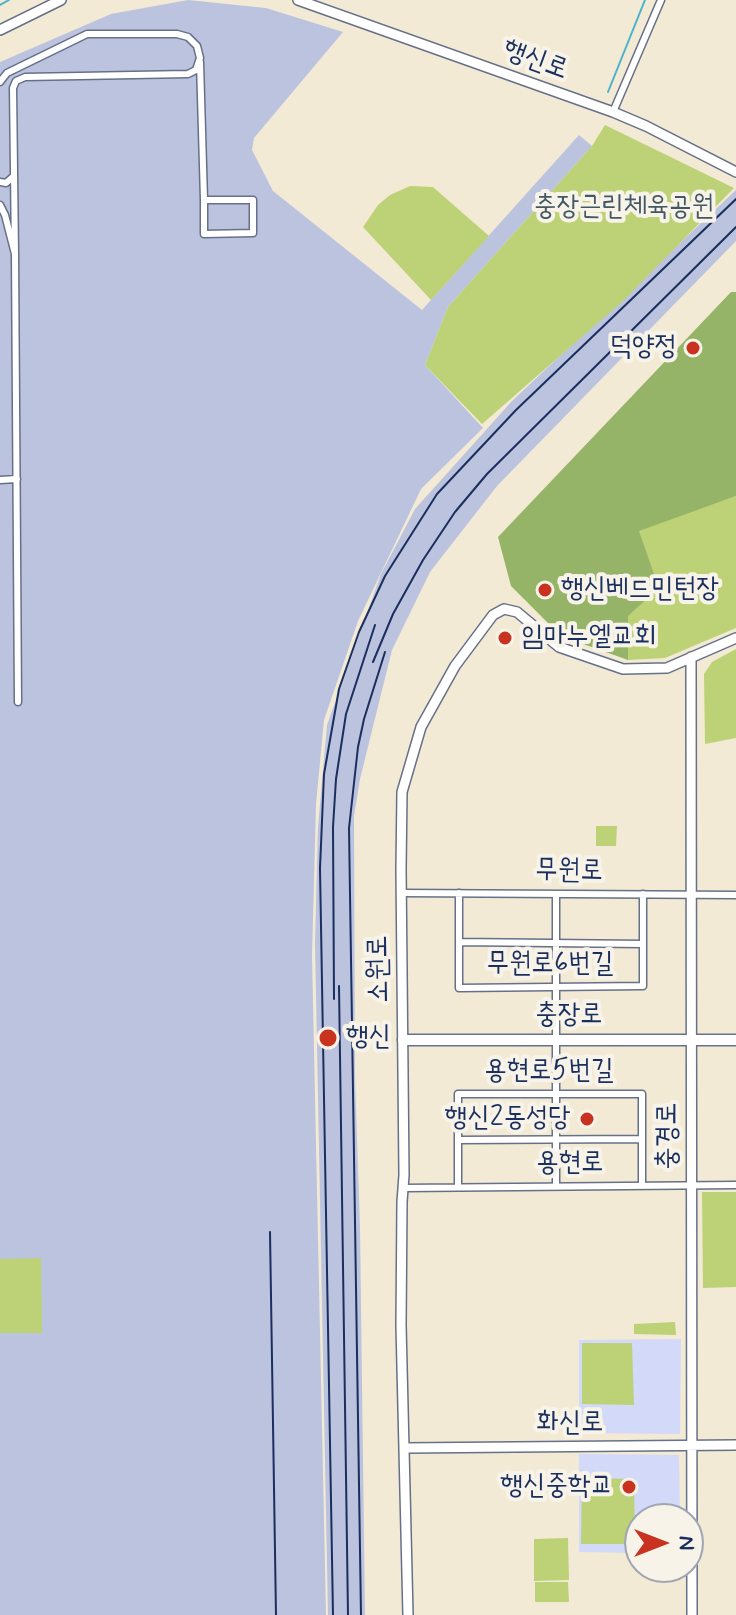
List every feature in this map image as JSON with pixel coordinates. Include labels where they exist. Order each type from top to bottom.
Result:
[{"type":"main road","points":[[0,30],[61,0]]},
{"type":"main road","name":"행신로","points":[[298,0],[613,112],[736,172]]},
{"type":"main road","name":"소원로","points":[[408,1615],[401,1325],[404,1188],[402,792],[421,727],[455,666],[498,611],[504,609],[517,612],[559,647],[623,669],[667,668],[736,638]]},
{"type":"main road","name":"충경로","points":[[691,657],[692,1615]]},
{"type":"main road","name":"충장로","points":[[403,1040],[736,1040]]},
{"type":"main road","name":"화신로","points":[[405,1448],[736,1445]]},
{"type":"street","points":[[613,112],[661,0]]},
{"type":"street","points":[[0,82],[7,73],[87,34],[177,34],[188,37],[197,46],[200,58],[204,234],[253,233],[253,200],[204,200]]},
{"type":"street","points":[[18,702],[13,88],[16,81],[25,77],[188,74],[196,70],[200,58]]},
{"type":"street","points":[[0,182],[6,183],[14,176]]},
{"type":"street","points":[[0,205],[15,254]]},
{"type":"street","points":[[0,480],[17,479]]},
{"type":"street","name":"무원로","points":[[401,893],[736,895]]},
{"type":"street","name":"무원로6번길","points":[[459,893],[459,988],[643,986],[643,894]]},
{"type":"street","points":[[556,895],[556,1186]]},
{"type":"street","points":[[459,942],[643,944]]},
{"type":"street","name":"용현로5번길","points":[[458,1187],[458,1094],[642,1094],[642,1186]]},
{"type":"street","points":[[458,1140],[642,1139]]},
{"type":"street","name":"용현로","points":[[404,1188],[736,1185]]},
{"type":"shaded area","points":[[188,0],[266,8],[343,32],[254,138],[252,150],[273,191],[422,310],[579,135],[592,146],[448,307],[425,365],[483,428],[421,489],[358,621],[324,720],[316,804],[312,956],[326,1615],[0,1615],[0,62],[111,14]]},
{"type":"shaded area","points":[[736,190],[736,241],[497,486],[430,572],[392,650],[360,779],[354,816],[355,1077],[365,1615],[328,1615],[315,943],[318,827],[327,725],[381,574],[415,509],[512,401]]},
{"type":"shaded area","points":[[681,1339],[680,1434],[579,1433],[579,1340]]},
{"type":"shaded area","name":"행신중학교","points":[[579,1454],[679,1455],[680,1503],[624,1503],[624,1553],[579,1552]]},
{"type":"green space","name":"충장근린체육공원","points":[[605,125],[734,188],[623,301],[482,424],[425,365],[448,307],[592,146]]},
{"type":"green space","points":[[410,186],[433,187],[489,236],[431,300],[363,227],[378,205],[390,195]]},
{"type":"green space","points":[[731,292],[736,292],[736,496],[639,531],[659,588],[628,616],[628,660],[561,636],[511,586],[498,537]]},
{"type":"green space","points":[[736,496],[736,628],[665,658],[628,660],[627,616],[659,588],[638,530]]},
{"type":"green space","points":[[736,649],[736,738],[705,744],[704,674],[712,662]]},
{"type":"green space","points":[[596,826],[617,826],[616,846],[596,846]]},
{"type":"green space","points":[[702,1192],[736,1192],[736,1287],[703,1288]]},
{"type":"green space","points":[[41,1258],[42,1333],[0,1333],[0,1259]]},
{"type":"green space","points":[[675,1322],[676,1335],[634,1334],[634,1324]]},
{"type":"green space","points":[[582,1343],[632,1343],[634,1405],[582,1404]]},
{"type":"green space","points":[[582,1478],[634,1479],[634,1503],[624,1503],[624,1544],[581,1544]]},
{"type":"green space","points":[[568,1538],[569,1580],[534,1581],[534,1539]]},
{"type":"green space","points":[[535,1582],[568,1582],[569,1602],[535,1602]]},
{"type":"waterway","points":[[0,5],[9,0]]},
{"type":"waterway","points":[[608,92],[645,0]]},
{"type":"railway","points":[[333,1615],[320,868],[324,774],[339,689],[359,632],[385,576],[437,494],[516,410],[736,199]]},
{"type":"railway","points":[[373,662],[393,614],[423,560],[455,512],[487,474],[736,227]]},
{"type":"railway","points":[[334,999],[333,827],[336,779],[346,714],[375,625]]},
{"type":"railway","points":[[361,1615],[349,828],[358,747],[385,652]]},
{"type":"railway","points":[[339,986],[348,1615]]},
{"type":"railway","points":[[270,1232],[276,1615]]},
{"type":"place","name":"덕양정","points":[[693,348]]},
{"type":"place","name":"행신베드민턴장","points":[[545,590]]},
{"type":"place","name":"임마누엘교회","points":[[505,638]]},
{"type":"place","name":"행신","points":[[328,1038]]},
{"type":"place","name":"행신2동성당","points":[[587,1119]]},
{"type":"place","name":"행신중학교","points":[[629,1487]]}]
